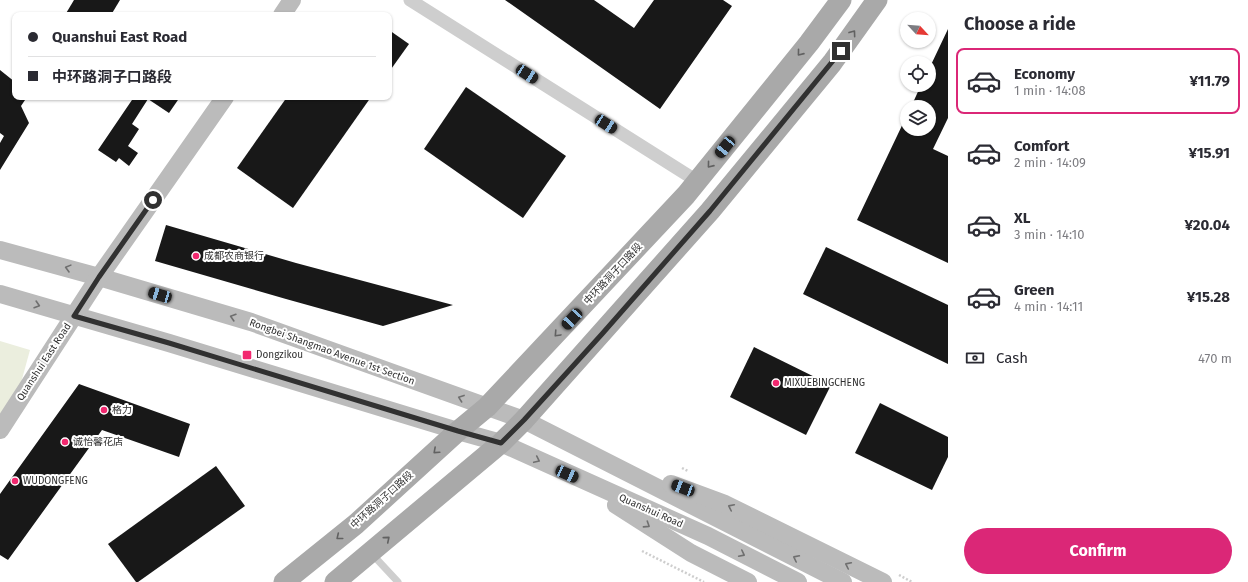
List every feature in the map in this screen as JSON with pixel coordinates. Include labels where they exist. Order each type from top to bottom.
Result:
[{"type":"main road","points":[[284,12],[292,0]]},
{"type":"main road","name":"中环路洞子口路段","points":[[284,582],[356,524],[458,431],[487,407],[686,195],[809,43],[841,0]]},
{"type":"main road","points":[[335,582],[501,443],[524,420],[710,211],[832,63],[877,0]]},
{"type":"main road","name":"Quanshui East Road","points":[[0,430],[99,277],[223,100]]},
{"type":"main road","name":"Rongbei Shangmao Avenue 1st Section","points":[[0,250],[99,277],[251,322],[524,420],[584,451]]},
{"type":"main road","name":"Quanshui Road","points":[[0,294],[169,343],[501,443],[567,474],[708,536],[798,582]]},
{"type":"main road","points":[[584,451],[843,582]]},
{"type":"main road","points":[[584,451],[725,504],[883,582]]},
{"type":"main road","points":[[567,474],[691,553],[748,582]]},
{"type":"street","points":[[410,0],[697,182]]},
{"type":"lane","points":[[371,553],[398,582]]},
{"type":"path","points":[[642,551],[704,582]]},
{"type":"green space","points":[[0,341],[30,350],[19,390],[0,419]]},
{"type":"building","points":[[74,0],[120,0],[113,12],[67,12]]},
{"type":"building","points":[[505,0],[594,0],[634,28],[654,0],[723,0],[732,6],[660,109]]},
{"type":"building","points":[[948,29],[948,118],[933,149],[948,156],[948,263],[857,220],[900,130],[900,136],[936,136],[936,100],[914,100],[918,92],[936,92],[935,56]]},
{"type":"building","points":[[392,32],[409,44],[392,68]]},
{"type":"building","points":[[0,70],[12,80],[12,100],[25,100],[21,106],[29,123],[0,170],[0,143],[4,136],[0,133]]},
{"type":"building","points":[[466,87],[566,156],[523,218],[424,149]]},
{"type":"building","points":[[132,100],[147,100],[132,124],[139,129],[128,146],[138,153],[129,166],[119,158],[116,162],[98,150]]},
{"type":"building","points":[[150,100],[178,100],[169,113]]},
{"type":"building","points":[[285,100],[369,100],[293,208],[237,168]]},
{"type":"building","points":[[166,225],[296,263],[453,305],[383,326],[286,299],[155,261]]},
{"type":"building","points":[[826,247],[948,305],[948,364],[803,294]]},
{"type":"building","points":[[754,347],[831,385],[806,435],[730,397]]},
{"type":"building","points":[[79,384],[190,424],[179,457],[102,430],[8,560],[0,555],[0,494]]},
{"type":"building","points":[[880,403],[948,437],[948,457],[932,490],[855,453]]},
{"type":"building","points":[[216,466],[245,506],[136,582],[108,544]]},
{"type":"place","name":"成都农商银行","points":[[196,256]]},
{"type":"place","name":"Dongzikou","points":[[247,355]]},
{"type":"place","name":"MIXUEBINGCHENG","points":[[776,383]]},
{"type":"place","name":"格力","points":[[104,410]]},
{"type":"place","name":"诚怡馨花店","points":[[65,442]]},
{"type":"place","name":"WUDONGFENG","points":[[15,481]]},
{"type":"route","points":[[153,200],[99,277],[74,316],[169,343],[501,443],[524,420],[602,334],[710,211],[841,51]]}]
